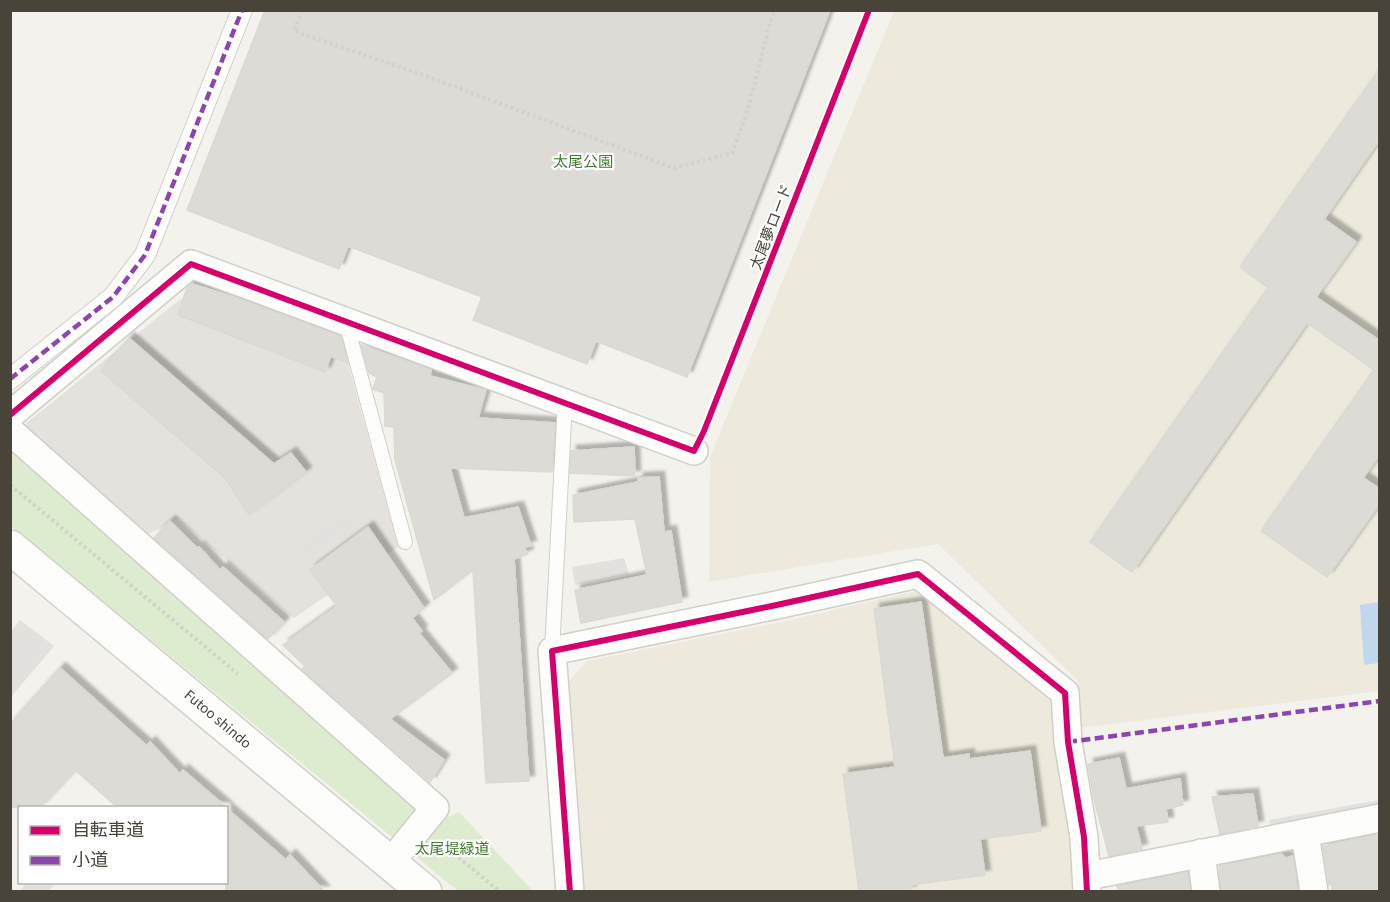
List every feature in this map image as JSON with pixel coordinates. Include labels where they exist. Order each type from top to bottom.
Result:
[{"type":"street","points":[[10,379],[113,297],[145,255],[242,10]]},
{"type":"street","points":[[10,415],[191,264],[694,451]]},
{"type":"street","points":[[10,431],[435,808],[391,862]]},
{"type":"street","name":"Futoo shindo","points":[[10,547],[425,891]]},
{"type":"street","points":[[570,891],[552,651],[918,574],[1065,693],[1068,742],[1084,837],[1088,884],[1201,853],[1380,818]]},
{"type":"street","points":[[1305,833],[1314,891]]},
{"type":"street","points":[[1201,853],[1206,891]]},
{"type":"lane","points":[[346,322],[405,542]]},
{"type":"lane","points":[[552,651],[565,402]]},
{"type":"path","points":[[302,10],[294,31],[426,76],[674,168],[732,153],[747,113],[771,19],[776,10]]},
{"type":"shaded area","points":[[894,11],[1379,11],[1379,691],[1079,728],[1077,680],[938,544],[709,582],[710,457]]},
{"type":"shaded area","points":[[198,285],[344,349],[398,547],[294,618],[178,519],[140,538],[24,425]]},
{"type":"shaded area","points":[[348,509],[359,523],[306,560],[296,546]]},
{"type":"shaded area","points":[[624,558],[629,574],[575,585],[572,567]]},
{"type":"shaded area","points":[[925,589],[1050,701],[1084,891],[583,891],[568,682],[587,661],[777,623]]},
{"type":"shaded area","points":[[20,620],[54,646],[11,697],[11,631]]},
{"type":"shaded area","points":[[1379,800],[1379,815],[1273,837],[1269,820]]},
{"type":"shaded area","points":[[26,884],[55,884],[48,891],[19,891]]},
{"type":"green space","name":"太尾堤緑道","points":[[10,450],[444,819],[459,812],[533,891],[458,891],[11,526]]},
{"type":"water","points":[[1379,602],[1379,663],[1364,665],[1360,605]]},
{"type":"building","name":"太尾公園","points":[[265,10],[830,10],[687,377],[596,341],[587,364],[473,320],[482,297],[348,246],[339,269],[187,210]]},
{"type":"building","points":[[1380,68],[1380,139],[1324,219],[1356,242],[1316,297],[1380,341],[1380,454],[1363,478],[1380,489],[1380,503],[1327,577],[1261,531],[1374,370],[1307,323],[1132,572],[1090,542],[1268,288],[1240,267]]},
{"type":"building","points":[[192,284],[341,336],[348,363],[331,356],[325,372],[178,315],[187,288]]},
{"type":"building","points":[[129,338],[274,464],[291,453],[306,472],[249,515],[226,479],[101,371]]},
{"type":"building","points":[[361,345],[431,370],[430,376],[486,390],[478,418],[555,423],[552,472],[450,468],[464,518],[518,507],[531,546],[524,547],[528,554],[514,559],[529,781],[486,783],[473,570],[434,600],[395,460],[394,427],[385,426],[384,393],[373,389],[377,377],[369,373]]},
{"type":"building","points":[[634,447],[635,476],[570,473],[571,451]]},
{"type":"building","points":[[659,477],[664,532],[671,531],[682,602],[581,623],[575,590],[647,575],[635,519],[574,522],[573,495],[638,482],[638,478]]},
{"type":"building","points":[[170,521],[220,570],[223,567],[284,622],[268,639],[154,538]]},
{"type":"building","points":[[368,527],[424,608],[412,618],[422,631],[419,633],[452,673],[390,719],[444,760],[430,782],[302,669],[305,666],[283,645],[337,606],[310,570]]},
{"type":"building","points":[[921,602],[943,758],[969,754],[969,759],[1030,751],[1041,831],[980,839],[985,875],[910,885],[911,891],[859,891],[843,774],[895,767],[874,609]]},
{"type":"building","points":[[60,668],[147,746],[150,742],[180,774],[183,770],[225,806],[116,806],[75,770],[41,806],[10,807],[10,724]]},
{"type":"building","points":[[1119,758],[1126,789],[1180,779],[1183,805],[1166,809],[1168,822],[1136,826],[1142,849],[1109,856],[1094,799],[1088,764]]},
{"type":"building","points":[[1253,794],[1258,826],[1220,834],[1212,797]]},
{"type":"building","points":[[228,810],[286,860],[290,855],[324,891],[226,891],[226,884],[228,884]]},
{"type":"building","points":[[1380,834],[1380,891],[1332,891],[1323,846]]},
{"type":"building","points":[[1281,854],[1286,858],[1293,856],[1298,889],[1221,891],[1219,866]]},
{"type":"building","points":[[1188,872],[1190,891],[1119,891],[1117,886]]},
{"type":"marked path","points":[[10,379],[113,297],[145,255],[242,10]]},
{"type":"marked path","points":[[1068,742],[1380,701]]},
{"type":"cycle path","name":"太尾夢ロード","points":[[10,415],[191,264],[694,451],[704,431],[869,10]]},
{"type":"cycle path","points":[[570,892],[552,651],[918,574],[1065,693],[1068,742],[1084,837],[1087,892]]}]
